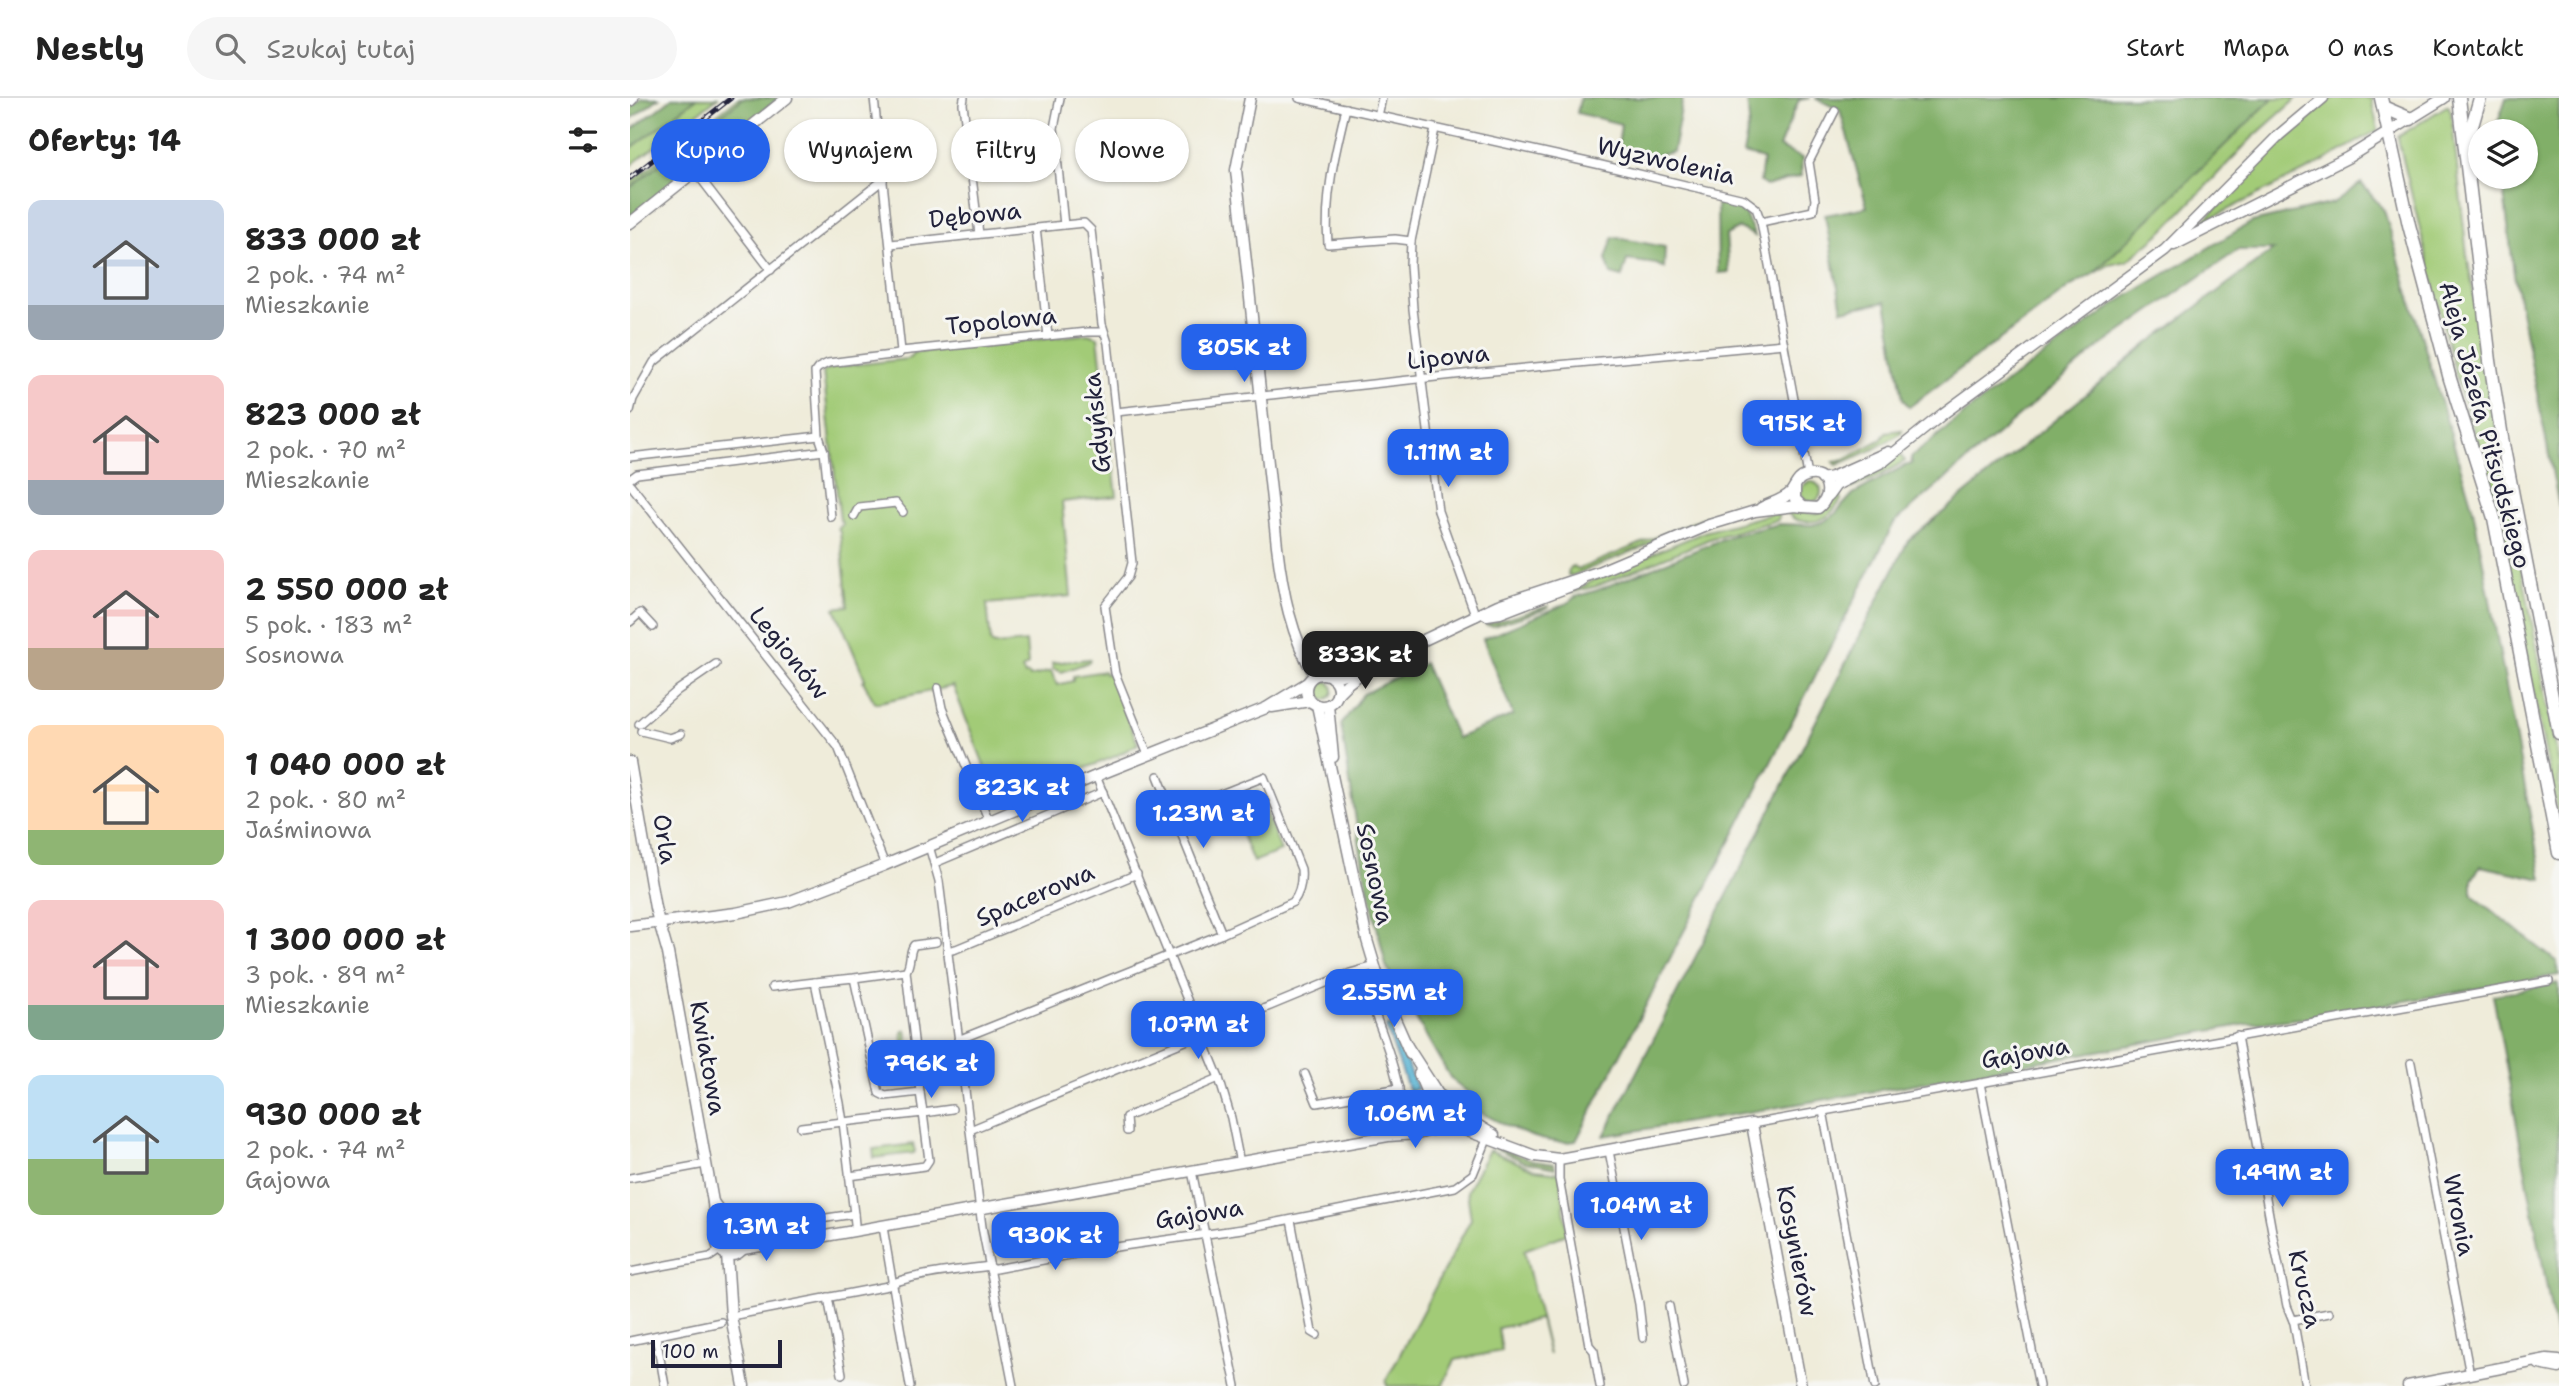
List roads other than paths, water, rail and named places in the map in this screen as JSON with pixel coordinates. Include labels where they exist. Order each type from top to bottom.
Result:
[{"type":"main road","name":"Aleja Józefa Piłsudskiego","points":[[2459,98],[2489,348],[2504,444],[2559,733]]},
{"type":"main road","points":[[2466,162],[2470,128],[2480,98]]},
{"type":"main road","points":[[2382,103],[2411,119]]},
{"type":"main road","name":"Aleja Józefa Piłsudskiego","points":[[2382,103],[2387,133],[2449,379],[2494,518],[2559,853]]},
{"type":"street","points":[[761,119],[787,98]]},
{"type":"street","points":[[874,98],[876,119]]},
{"type":"street","points":[[964,98],[979,234]]},
{"type":"street","points":[[1060,98],[1055,128],[1064,225]]},
{"type":"street","points":[[1250,98],[1236,170],[1282,588],[1311,679],[1306,693],[1318,704]]},
{"type":"street","name":"Wyzwolenia","points":[[1299,98],[1744,199],[1756,208],[1761,222]]},
{"type":"street","points":[[1378,116],[1382,98]]},
{"type":"street","points":[[1755,511],[1791,506],[1818,508],[1836,485],[1877,466],[1944,413],[2165,250],[2279,135],[2323,98]]},
{"type":"street","points":[[2165,250],[2309,178],[2444,98]]},
{"type":"street","points":[[1346,108],[1330,180],[1326,221],[1328,244],[1395,239],[1411,241]]},
{"type":"street","points":[[1808,475],[1761,222],[1813,211],[1815,200],[1809,162],[1835,111]]},
{"type":"street","points":[[1435,129],[1411,241],[1411,288],[1438,511],[1476,617]]},
{"type":"street","points":[[630,223],[681,182]]},
{"type":"street","points":[[703,182],[771,270]]},
{"type":"street","points":[[630,411],[633,399],[654,362],[881,182]]},
{"type":"street","points":[[883,182],[901,351]]},
{"type":"street","name":"Gdyńska","points":[[1064,225],[1084,223],[1091,230],[1104,332],[1108,343],[1132,563],[1128,577],[1105,606],[1115,673],[1148,755]]},
{"type":"street","name":"Dębowa","points":[[891,244],[1064,225]]},
{"type":"street","points":[[1036,228],[1048,336]]},
{"type":"street","name":"Topolowa","points":[[819,436],[814,377],[818,368],[832,362],[899,354],[901,351],[1104,332]]},
{"type":"street","name":"Lipowa","points":[[1116,412],[1784,344]]},
{"type":"street","points":[[630,457],[819,436],[824,451],[831,517]]},
{"type":"street","points":[[1332,678],[1369,666],[1476,617],[1500,613],[1576,585],[1598,572],[1702,528],[1755,511],[1788,495],[1799,480],[1808,475],[1822,479],[1832,477],[1901,447]]},
{"type":"street","points":[[630,479],[637,474],[824,451]]},
{"type":"street","points":[[1822,479],[1828,496]]},
{"type":"street","name":"Legionów","points":[[630,484],[838,747],[885,865]]},
{"type":"street","points":[[1795,486],[1795,499],[1803,507]]},
{"type":"street","points":[[854,516],[859,507],[895,503],[903,512]]},
{"type":"street","points":[[630,622],[639,612],[653,627]]},
{"type":"street","points":[[681,734],[670,738],[640,727],[678,690],[716,664]]},
{"type":"street","points":[[1266,708],[1318,704],[1337,694],[1369,666]]},
{"type":"street","points":[[630,926],[736,913],[788,902],[885,865],[1266,708],[1311,679],[1326,674],[1337,685],[1337,694]]},
{"type":"street","points":[[938,688],[942,708],[989,821]]},
{"type":"street","name":"Sosnowa","points":[[1318,704],[1329,770],[1374,966],[1432,1112]]},
{"type":"street","name":"Orla","points":[[630,762],[655,908],[660,922]]},
{"type":"street","points":[[1096,776],[1203,1035],[1231,1118],[1240,1163]]},
{"type":"street","points":[[1158,776],[1222,934]]},
{"type":"street","points":[[958,1040],[1222,934],[1293,902],[1297,895],[1301,869],[1264,778],[1173,813]]},
{"type":"street","points":[[935,863],[1103,792]]},
{"type":"street","points":[[929,846],[935,863],[980,1210],[1013,1386]]},
{"type":"street","name":"Spacerowa","points":[[947,951],[1137,874]]},
{"type":"street","name":"Kwiatowa","points":[[660,922],[719,1234]]},
{"type":"street","points":[[849,1175],[925,1166],[929,1160],[906,971],[914,945],[936,942]]},
{"type":"street","points":[[970,1130],[1374,966]]},
{"type":"street","points":[[772,987],[906,971]]},
{"type":"street","points":[[1358,972],[1374,1011],[1401,1100],[1408,1104]]},
{"type":"street","points":[[854,978],[879,1093],[885,1096],[920,1092]]},
{"type":"street","name":"Gajowa","points":[[1454,1126],[1489,1136],[1535,1156],[1559,1159],[2549,981]]},
{"type":"street","points":[[815,982],[843,1122],[855,1224]]},
{"type":"street","name":"Krucza","points":[[2237,1036],[2287,1306],[2305,1386]]},
{"type":"street","name":"Sosnowa","points":[[1407,1046],[1438,1094],[1447,1101]]},
{"type":"street","name":"Wronia","points":[[2411,1063],[2470,1375]]},
{"type":"street","points":[[1306,1074],[1317,1103],[1399,1088]]},
{"type":"street","points":[[1127,1131],[1126,1117],[1219,1078]]},
{"type":"street","points":[[1980,1083],[2039,1386]]},
{"type":"street","points":[[630,1272],[724,1252],[736,1254],[743,1249],[766,1247],[776,1243],[883,1227],[1388,1136],[1417,1134],[1438,1128],[1448,1129],[1454,1126],[1459,1114],[1456,1105],[1441,1101],[1432,1112],[1388,1136]]},
{"type":"street","points":[[801,1127],[952,1109]]},
{"type":"street","points":[[1823,1111],[1875,1386]]},
{"type":"street","points":[[1432,1112],[1438,1128]]},
{"type":"street","name":"Gajowa","points":[[1459,1114],[1489,1136]]},
{"type":"street","name":"Kosynierów","points":[[1752,1124],[1801,1386]]},
{"type":"street","name":"Gajowa","points":[[630,1341],[893,1283],[1291,1220],[1455,1187],[1473,1174],[1489,1136]]},
{"type":"street","points":[[1609,1151],[1639,1304],[1643,1338]]},
{"type":"street","points":[[1559,1159],[1559,1179],[1589,1345],[1594,1351],[1601,1386]]},
{"type":"street","points":[[2262,1170],[2305,1161]]},
{"type":"street","points":[[630,1178],[705,1164]]},
{"type":"street","points":[[1192,1171],[1236,1386]]},
{"type":"street","name":"Kwiatowa","points":[[713,1202],[731,1227]]},
{"type":"street","points":[[813,1220],[854,1214]]},
{"type":"street","points":[[1291,1220],[1312,1332],[1317,1335]]},
{"type":"street","points":[[744,1386],[726,1319],[724,1252],[717,1244],[719,1234],[731,1227],[744,1236],[776,1243]]},
{"type":"street","points":[[883,1227],[910,1386]]},
{"type":"street","points":[[743,1249],[744,1236]]},
{"type":"street","points":[[828,1297],[842,1374]]},
{"type":"street","points":[[1669,1306],[1684,1386]]},
{"type":"street","points":[[2292,1320],[2329,1313]]},
{"type":"street","points":[[656,1336],[664,1386]]},
{"type":"street","points":[[2407,1386],[2547,1359],[2559,1360]]},
{"type":"street","points":[[2533,1363],[2559,1368]]},
{"type":"water","points":[[1390,1025],[1418,1089],[1409,1091],[1386,1027]]},
{"type":"railway","points":[[630,178],[731,98]]}]
